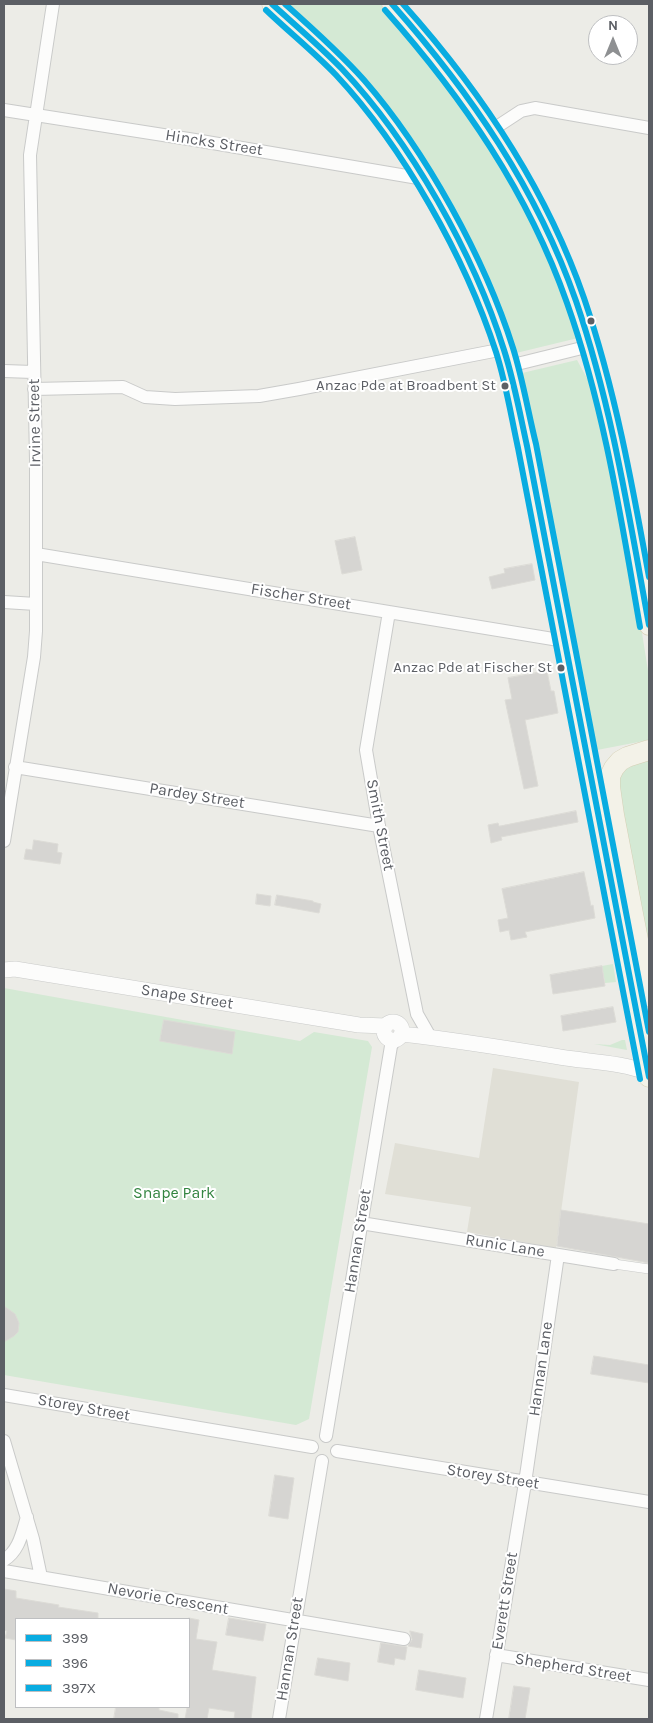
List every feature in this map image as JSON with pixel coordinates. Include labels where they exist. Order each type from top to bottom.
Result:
[{"type":"main road","points":[[272,4],[314,41],[361,91],[399,139],[451,226],[490,308],[506,358],[527,446],[649,1074]]},
{"type":"main road","points":[[392,4],[434,52],[492,130],[538,210],[574,298],[590,346],[615,449],[649,625]]},
{"type":"main road","points":[[636,1009],[645,988],[643,966],[610,787],[610,776],[620,761],[649,750]]},
{"type":"street","name":"Irvine Street","points":[[4,841],[5,821],[34,658],[36,631],[30,155],[53,4]]},
{"type":"street","points":[[492,130],[521,112],[535,108],[649,128]]},
{"type":"street","name":"Hincks Street","points":[[4,110],[196,140],[424,179]]},
{"type":"street","points":[[34,389],[123,387],[145,398],[175,399],[259,396],[590,346]]},
{"type":"street","points":[[4,371],[33,372]]},
{"type":"street","name":"Fischer Street","points":[[36,554],[565,641]]},
{"type":"street","points":[[4,602],[36,604]]},
{"type":"street","name":"Smith Street","points":[[389,612],[366,750],[379,826],[418,1014],[435,1037]]},
{"type":"street","name":"Pardey Street","points":[[15,767],[379,826]]},
{"type":"street","name":"Snape Street","points":[[8,967],[360,1025],[393,1035],[435,1037],[629,1066],[649,1074]]},
{"type":"street","name":"Hannan Street","points":[[326,1436],[393,1035]]},
{"type":"street","name":"Runic Lane","points":[[361,1223],[649,1269]]},
{"type":"street","name":"Hannan Lane","points":[[525,1483],[558,1255]]},
{"type":"street","name":"Storey Street","points":[[4,1395],[312,1447]]},
{"type":"street","points":[[326,1436],[335,1441],[337,1451],[331,1459],[322,1461],[314,1456],[312,1447],[317,1438],[326,1436]]},
{"type":"street","points":[[4,1441],[33,1539],[41,1577]]},
{"type":"street","name":"Storey Street","points":[[337,1451],[649,1502]]},
{"type":"street","name":"Hannan Street","points":[[279,1719],[322,1461]]},
{"type":"street","name":"Everett Street","points":[[486,1719],[525,1483]]},
{"type":"street","points":[[4,1560],[10,1556],[20,1541],[26,1517]]},
{"type":"street","name":"Nevorie Crescent","points":[[4,1571],[404,1639]]},
{"type":"street","name":"Shepherd Street","points":[[496,1655],[649,1680]]},
{"type":"shaded area","points":[[493,1068],[579,1082],[556,1248],[467,1232],[471,1207],[385,1194],[395,1143],[479,1158]]},
{"type":"green space","points":[[283,4],[381,4],[385,8],[455,91],[528,209],[560,286],[578,338],[512,354],[396,129],[355,69]]},
{"type":"green space","points":[[577,360],[595,393],[632,570],[649,677],[649,740],[597,750],[518,374]]},
{"type":"green space","points":[[649,759],[649,964],[617,780],[622,770]]},
{"type":"green space","points":[[613,964],[616,982],[605,983],[602,966]]},
{"type":"green space","name":"Snape Park","points":[[4,988],[300,1041],[314,1032],[368,1041],[372,1047],[309,1419],[296,1425],[4,1375]]},
{"type":"green space","points":[[625,1040],[627,1050],[594,1044],[610,1045]]},
{"type":"building","points":[[355,537],[362,570],[342,574],[335,541]]},
{"type":"building","points":[[532,564],[535,580],[492,589],[489,577],[505,573],[504,569]]},
{"type":"building","points":[[547,671],[551,691],[554,691],[558,713],[525,720],[538,786],[524,789],[505,700],[512,699],[508,678]]},
{"type":"building","points":[[576,811],[578,822],[501,837],[502,840],[491,843],[488,825],[498,823],[499,826]]},
{"type":"building","points":[[34,840],[58,844],[57,852],[62,853],[60,864],[24,859],[26,849],[32,850]]},
{"type":"building","points":[[584,872],[595,918],[525,932],[527,937],[511,940],[509,930],[500,932],[498,920],[508,918],[502,889]]},
{"type":"building","points":[[257,894],[271,896],[270,906],[256,904]]},
{"type":"building","points":[[277,895],[321,904],[319,913],[275,905]]},
{"type":"building","points":[[602,966],[605,986],[553,994],[550,975]]},
{"type":"building","points":[[613,1007],[616,1022],[563,1031],[561,1016]]},
{"type":"building","points":[[164,1020],[235,1032],[232,1054],[160,1041]]},
{"type":"building","points":[[561,1210],[649,1224],[649,1263],[557,1246]]},
{"type":"building","points":[[4,1306],[15,1314],[19,1323],[18,1332],[4,1342]]},
{"type":"building","points":[[594,1356],[649,1365],[649,1383],[591,1374]]},
{"type":"building","points":[[275,1475],[294,1478],[288,1519],[269,1516]]},
{"type":"building","points":[[4,1589],[16,1591],[16,1598],[98,1613],[98,1618],[15,1618],[15,1640],[5,1638],[7,1631],[4,1630]]},
{"type":"building","points":[[190,1618],[199,1620],[196,1639],[217,1642],[212,1670],[256,1677],[251,1719],[234,1719],[235,1712],[209,1708],[207,1719],[185,1719],[187,1708],[190,1708]]},
{"type":"building","points":[[229,1618],[266,1624],[263,1641],[226,1635]]},
{"type":"building","points":[[410,1631],[423,1634],[421,1648],[408,1646],[412,1640]]},
{"type":"building","points":[[381,1643],[407,1647],[405,1660],[395,1658],[394,1665],[378,1662]]},
{"type":"building","points":[[318,1658],[350,1663],[348,1681],[315,1675]]},
{"type":"building","points":[[419,1670],[466,1678],[463,1698],[416,1690]]},
{"type":"building","points":[[514,1686],[530,1688],[525,1719],[509,1719]]},
{"type":"building","points":[[116,1708],[159,1708],[159,1710],[178,1714],[178,1719],[114,1719]]},
{"type":"transit line","name":"399","points":[[272,4],[342,69],[368,98],[392,130],[438,201],[476,276],[491,313],[511,374],[527,446],[649,1077]]},
{"type":"transit line","name":"397X","points":[[285,4],[355,70],[410,139],[451,207],[470,243],[501,314],[517,360],[536,444],[649,1032]]},
{"type":"transit line","name":"399","points":[[392,4],[448,72],[499,143],[542,220],[560,260],[589,341],[610,421],[649,625]]},
{"type":"transit line","name":"397X","points":[[403,4],[458,71],[508,142],[551,218],[568,257],[595,332],[614,401],[649,577]]},
{"type":"transit line","name":"396","points":[[266,10],[336,75],[361,104],[408,170],[450,242],[483,316],[496,352],[506,388],[518,448],[640,1079]]},
{"type":"transit line","name":"396","points":[[385,10],[441,77],[491,148],[513,185],[551,262],[580,342],[601,422],[640,627]]},
{"type":"place","name":"Anzac Pde at Broadbent St","points":[[505,386]]},
{"type":"place","name":"Anzac Pde at Fischer St","points":[[561,668]]}]
